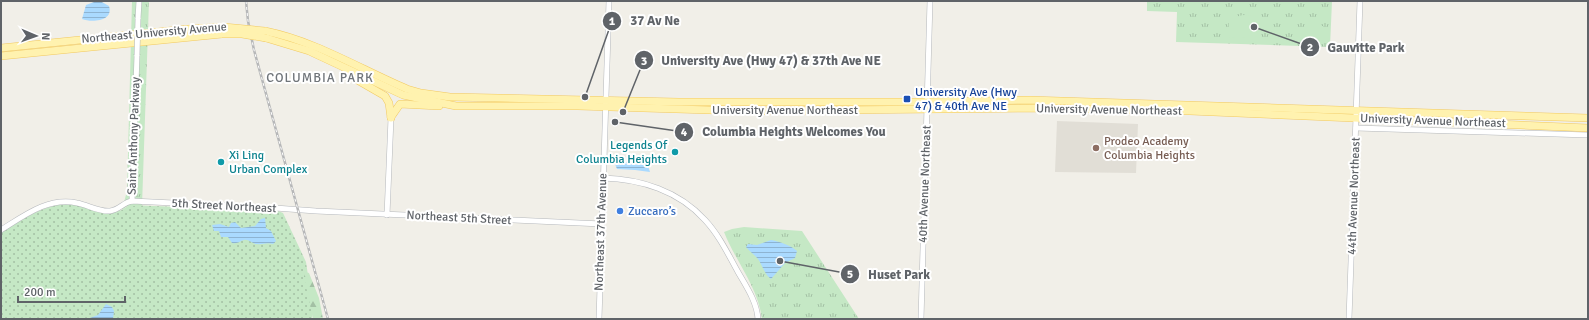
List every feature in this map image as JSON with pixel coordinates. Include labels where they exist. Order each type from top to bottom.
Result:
[{"type":"main road","name":"Northeast University Avenue","points":[[1,56],[241,27],[302,42],[329,52],[393,83],[422,93],[469,98],[606,100]]},
{"type":"main road","name":"Northeast University Avenue","points":[[1,48],[188,28],[223,30]]},
{"type":"main road","name":"Northeast University Avenue","points":[[266,34],[309,51],[403,95],[456,106],[606,107]]},
{"type":"main road","points":[[323,58],[344,73],[384,96],[389,103],[391,118]]},
{"type":"main road","name":"University Avenue Northeast","points":[[606,100],[927,105]]},
{"type":"main road","name":"University Avenue Northeast","points":[[606,107],[742,111],[1030,100],[1357,114],[1588,128]]},
{"type":"main road","points":[[391,118],[400,104],[456,106]]},
{"type":"main road","name":"University Avenue Northeast","points":[[1357,114],[1588,118]]},
{"type":"street","name":"Saint Anthony Parkway","points":[[1,230],[32,210],[55,202],[71,202],[106,211],[117,209],[132,201],[139,1]]},
{"type":"street","name":"Northeast 37th Avenue","points":[[598,319],[609,1]]},
{"type":"street","name":"40th Avenue Northeast","points":[[921,319],[930,1]]},
{"type":"street","name":"44th Avenue Northeast","points":[[1348,319],[1357,114],[1360,1]]},
{"type":"street","points":[[387,215],[391,118]]},
{"type":"street","name":"University Avenue Northeast","points":[[1356,128],[1588,135]]},
{"type":"street","points":[[603,178],[633,180],[647,184],[671,194],[706,220],[725,249],[752,299],[758,319]]},
{"type":"street","name":"5th Street Northeast","points":[[132,201],[316,211]]},
{"type":"street","name":"Northeast 5th Street","points":[[316,211],[602,224]]},
{"type":"shaded area","name":"Prodeo Academy Columbia Heights","points":[[1057,121],[1138,124],[1136,173],[1055,172]]},
{"type":"green space","points":[[132,1],[149,1],[142,206],[127,206],[122,210],[127,191]]},
{"type":"green space","points":[[1147,1],[1332,1],[1330,47],[1176,42],[1177,12],[1147,11]]},
{"type":"green space","points":[[1243,15],[1252,16],[1252,35],[1248,38],[1229,37],[1229,23],[1235,17]]},
{"type":"green space","points":[[1307,26],[1323,26],[1323,37],[1307,37]]},
{"type":"green space","points":[[66,203],[110,213],[122,210],[129,205],[278,211],[283,213],[306,262],[313,309],[312,319],[1,319],[1,233],[39,211]]},
{"type":"green space","points":[[744,227],[802,231],[859,319],[762,319],[756,296],[724,232]]},
{"type":"green space","points":[[305,272],[309,273],[319,298],[323,319],[313,319],[304,277]]},
{"type":"water","points":[[100,1],[109,6],[110,11],[105,18],[96,21],[82,19],[86,5]]},
{"type":"water","points":[[637,159],[643,160],[646,163],[650,172],[617,169],[615,164],[616,160],[625,162]]},
{"type":"water","points":[[265,218],[266,228],[271,231],[276,241],[273,244],[255,244],[246,240],[232,243],[228,237],[221,237],[219,231],[214,231],[212,225],[220,224],[229,227],[231,223],[235,222],[241,228],[255,226],[261,219]]},
{"type":"water","points":[[771,240],[785,244],[797,251],[795,258],[785,263],[771,279],[765,272],[758,259],[746,247],[748,244],[757,245]]},
{"type":"water","points":[[106,304],[112,307],[114,311],[113,319],[87,319],[98,315]]},
{"type":"railway","points":[[246,1],[248,21],[254,50],[328,319]]},
{"type":"place","name":"Gauvitte Park","points":[[1254,27]]},
{"type":"place","name":"37 Av Ne","points":[[585,97]]},
{"type":"place","name":"University Ave (Hwy 47) & 40th Ave NE","points":[[907,99]]},
{"type":"place","name":"University Ave (Hwy 47) & 37th Ave NE","points":[[623,112]]},
{"type":"place","name":"Columbia Heights Welcomes You","points":[[615,122]]},
{"type":"place","name":"Prodeo Academy Columbia Heights","points":[[1096,148]]},
{"type":"place","name":"Legends Of Columbia Heights","points":[[675,152]]},
{"type":"place","name":"Xi Ling Urban Complex","points":[[221,162]]},
{"type":"place","name":"Zuccaro’s","points":[[620,211]]},
{"type":"place","name":"Huset Park","points":[[780,261]]},
{"type":"district","name":"COLUMBIA PARK","points":[[320,78]]}]
